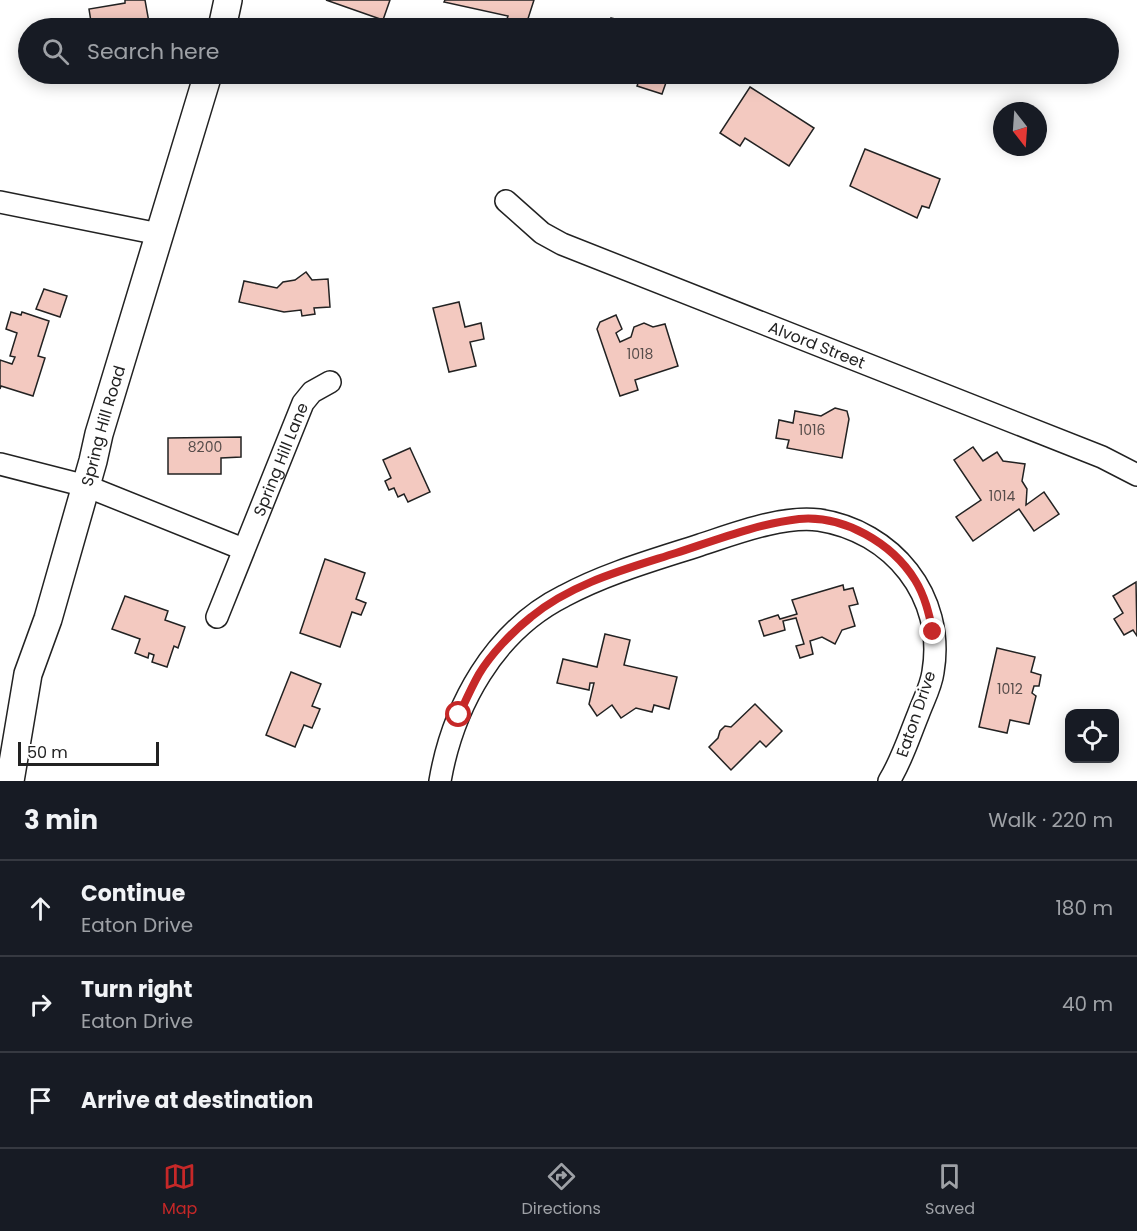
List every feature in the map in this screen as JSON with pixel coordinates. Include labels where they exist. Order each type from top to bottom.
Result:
[{"type":"main road","points":[[224,18],[228,0]]},
{"type":"main road","name":"Spring Hill Road","points":[[10,781],[28,674],[48,619],[99,434],[205,84]]},
{"type":"street","name":"Alvord Street","points":[[506,201],[542,233],[562,244],[1102,458],[1137,475]]},
{"type":"street","points":[[0,202],[159,234]]},
{"type":"street","name":"Spring Hill Lane","points":[[217,617],[303,403],[312,392],[330,382]]},
{"type":"street","points":[[0,464],[86,486],[243,549]]},
{"type":"street","name":"Eaton Drive","points":[[440,781],[451,735],[480,673],[507,640],[531,617],[562,597],[602,577],[731,535],[771,524],[801,519],[841,525],[877,541],[898,558],[910,573],[927,606],[935,648],[933,672],[898,766],[889,781]]},
{"type":"building","points":[[125,0],[145,0],[148,18],[90,18],[89,9],[125,3]]},
{"type":"building","points":[[326,0],[390,0],[384,18],[377,18]]},
{"type":"building","points":[[445,0],[534,0],[528,18],[507,18],[508,16],[444,2]]},
{"type":"building","points":[[638,84],[666,84],[662,94],[637,86]]},
{"type":"building","points":[[750,87],[814,128],[789,166],[745,138],[740,146],[720,133]]},
{"type":"building","points":[[865,149],[940,179],[929,208],[922,206],[917,218],[850,186]]},
{"type":"building","points":[[306,272],[312,280],[328,279],[330,307],[314,308],[315,314],[302,316],[301,310],[284,312],[239,302],[244,281],[277,288],[283,282],[295,280]]},
{"type":"building","points":[[44,289],[67,296],[60,317],[36,309]]},
{"type":"building","points":[[459,302],[465,327],[481,323],[484,339],[470,342],[476,366],[449,372],[433,308]]},
{"type":"building","points":[[11,312],[21,315],[22,312],[49,321],[38,356],[45,358],[33,396],[1,386],[0,389],[0,360],[12,364],[15,357],[10,356],[17,333],[6,329]]},
{"type":"building","points":[[616,315],[622,329],[616,333],[620,342],[631,337],[634,327],[644,323],[653,327],[665,324],[678,366],[635,380],[638,390],[620,396],[597,329],[600,322]]},
{"type":"building","points":[[835,408],[847,411],[849,419],[842,458],[787,448],[789,440],[776,438],[779,420],[793,423],[795,411],[821,416]]},
{"type":"building","points":[[241,437],[241,457],[221,458],[221,474],[168,474],[168,438]]},
{"type":"building","points":[[973,447],[983,461],[997,452],[1003,461],[1025,464],[1022,481],[1027,489],[1026,505],[1044,492],[1059,514],[1034,531],[1019,509],[973,541],[956,517],[981,500],[954,460]]},
{"type":"building","points":[[410,448],[430,492],[408,502],[404,494],[398,497],[394,488],[389,490],[385,481],[391,478],[383,460]]},
{"type":"building","points":[[325,559],[365,573],[356,599],[366,603],[361,615],[352,612],[340,647],[300,633]]},
{"type":"building","points":[[1136,582],[1137,636],[1133,630],[1124,635],[1114,619],[1123,613],[1113,596]]},
{"type":"building","points":[[843,585],[844,590],[853,588],[858,604],[849,606],[855,626],[842,630],[835,644],[822,637],[810,641],[813,654],[800,658],[796,646],[804,644],[796,618],[783,621],[785,630],[764,636],[759,621],[778,615],[780,619],[797,614],[792,600]]},
{"type":"building","points":[[125,596],[168,611],[165,620],[185,627],[178,648],[174,646],[167,667],[152,662],[154,655],[149,653],[148,658],[135,653],[140,639],[112,629]]},
{"type":"building","points":[[605,634],[630,640],[624,665],[677,677],[669,709],[654,705],[652,712],[636,708],[621,718],[612,705],[597,716],[589,704],[594,683],[590,683],[589,690],[557,683],[563,659],[597,667]]},
{"type":"building","points":[[997,648],[1035,657],[1031,672],[1041,675],[1039,686],[1034,686],[1032,693],[1036,696],[1029,724],[1010,720],[1007,733],[979,727]]},
{"type":"building","points":[[291,672],[321,684],[312,706],[320,709],[312,728],[304,725],[295,747],[266,735]]},
{"type":"building","points":[[755,704],[782,731],[766,747],[760,741],[731,770],[709,747],[725,726],[731,727]]},
{"type":"route","points":[[459,715],[480,673],[507,640],[531,617],[562,597],[602,577],[771,524],[801,519],[817,520],[856,530],[877,541],[898,558],[916,581],[927,606],[933,632]]}]
